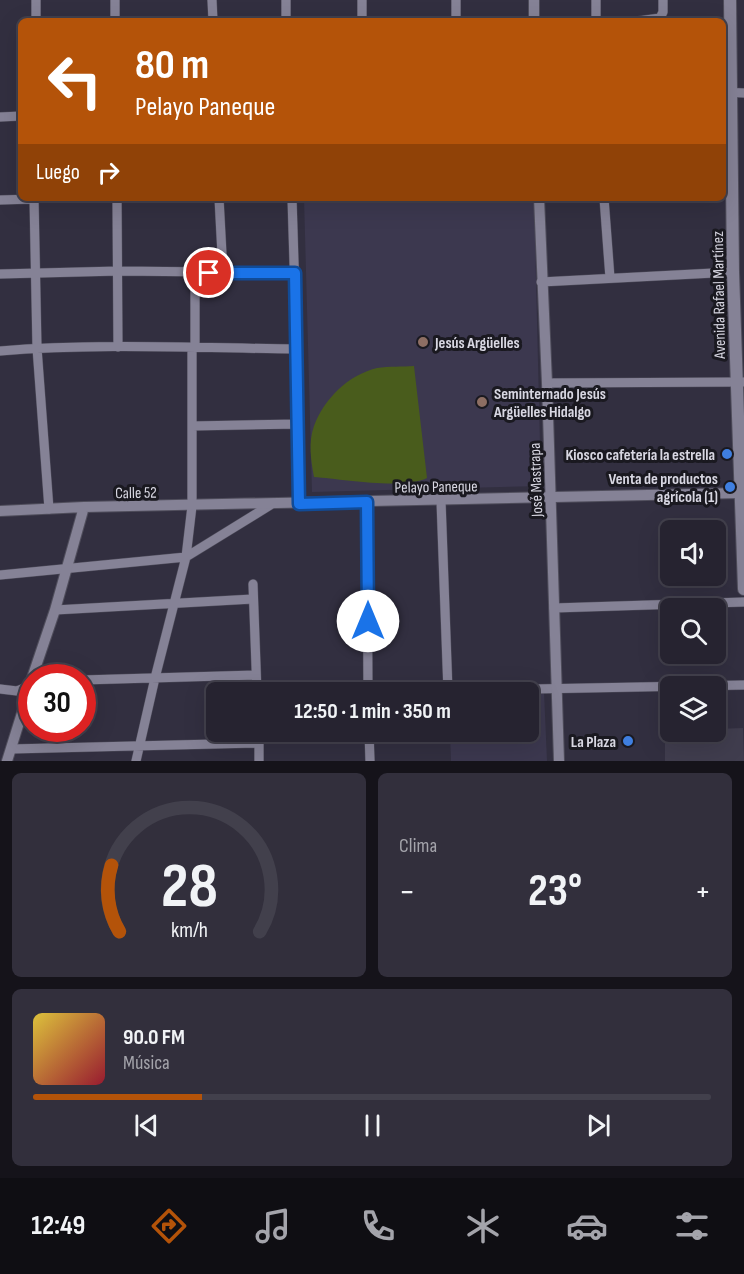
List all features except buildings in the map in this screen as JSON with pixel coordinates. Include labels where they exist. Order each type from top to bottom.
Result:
[{"type":"main road","name":"Avenida Rafael Martínez","points":[[730,0],[727,92],[739,208],[733,272],[739,298],[744,589]]},
{"type":"street","points":[[36,0],[36,18]]},
{"type":"street","points":[[115,18],[116,0]]},
{"type":"street","points":[[212,0],[213,18]]},
{"type":"street","points":[[286,0],[286,18]]},
{"type":"street","points":[[362,0],[362,18]]},
{"type":"street","points":[[456,0],[456,18]]},
{"type":"street","points":[[534,0],[534,18]]},
{"type":"street","points":[[596,0],[596,18]]},
{"type":"street","points":[[660,18],[663,12],[663,0]]},
{"type":"street","points":[[727,92],[744,93]]},
{"type":"street","points":[[0,117],[18,116]]},
{"type":"street","points":[[0,200],[18,199]]},
{"type":"street","points":[[34,201],[37,348],[49,509]]},
{"type":"street","points":[[117,201],[118,346]]},
{"type":"street","points":[[219,201],[223,273]]},
{"type":"street","points":[[292,201],[299,424],[299,504]]},
{"type":"street","name":"José Mastrapa","points":[[539,201],[559,761]]},
{"type":"street","points":[[604,201],[610,278]]},
{"type":"street","points":[[0,274],[119,271],[295,273]]},
{"type":"street","points":[[542,282],[733,272]]},
{"type":"street","points":[[136,761],[154,678],[186,557],[192,506],[195,273]]},
{"type":"street","points":[[0,351],[118,346],[297,349]]},
{"type":"street","points":[[547,383],[740,382]]},
{"type":"street","points":[[192,426],[299,424]]},
{"type":"street","name":"Pelayo Paneque","points":[[272,504],[743,494]]},
{"type":"street","points":[[441,501],[448,682]]},
{"type":"street","points":[[367,502],[368,682]]},
{"type":"street","points":[[0,575],[186,557],[272,504]]},
{"type":"street","name":"Calle 52","points":[[0,511],[84,507],[272,504]]},
{"type":"street","points":[[37,664],[84,507]]},
{"type":"street","points":[[253,584],[256,682]]},
{"type":"street","points":[[55,610],[253,599]]},
{"type":"street","points":[[554,608],[744,602]]},
{"type":"street","points":[[96,680],[256,675]]},
{"type":"street","points":[[539,689],[744,685]]},
{"type":"street","points":[[0,690],[18,690]]},
{"type":"street","points":[[7,761],[18,726]]},
{"type":"street","points":[[369,742],[370,761]]},
{"type":"street","points":[[11,749],[259,743],[260,761]]},
{"type":"shaded area","name":"Jesús Argüelles","points":[[304,201],[534,201],[541,486],[312,492]]},
{"type":"shaded area","points":[[539,692],[544,692],[547,761],[451,761],[450,742],[539,742]]},
{"type":"shaded area","points":[[743,728],[744,761],[665,761],[665,742],[726,742],[726,729]]},
{"type":"green space","points":[[414,366],[427,478],[403,483],[388,483],[314,477],[311,452],[312,432],[318,416],[338,390],[366,371],[382,367]]},
{"type":"place","name":"Jesús Argüelles","points":[[423,342]]},
{"type":"place","name":"Seminternado Jesús Argüelles Hidalgo","points":[[482,402]]},
{"type":"place","name":"Kiosco cafetería la estrella","points":[[727,454]]},
{"type":"place","name":"Venta de productos agrícola (1)","points":[[730,487]]},
{"type":"place","name":"La Plaza","points":[[628,741]]},
{"type":"route","points":[[209,273],[295,273],[299,504],[367,502],[368,621]]}]
